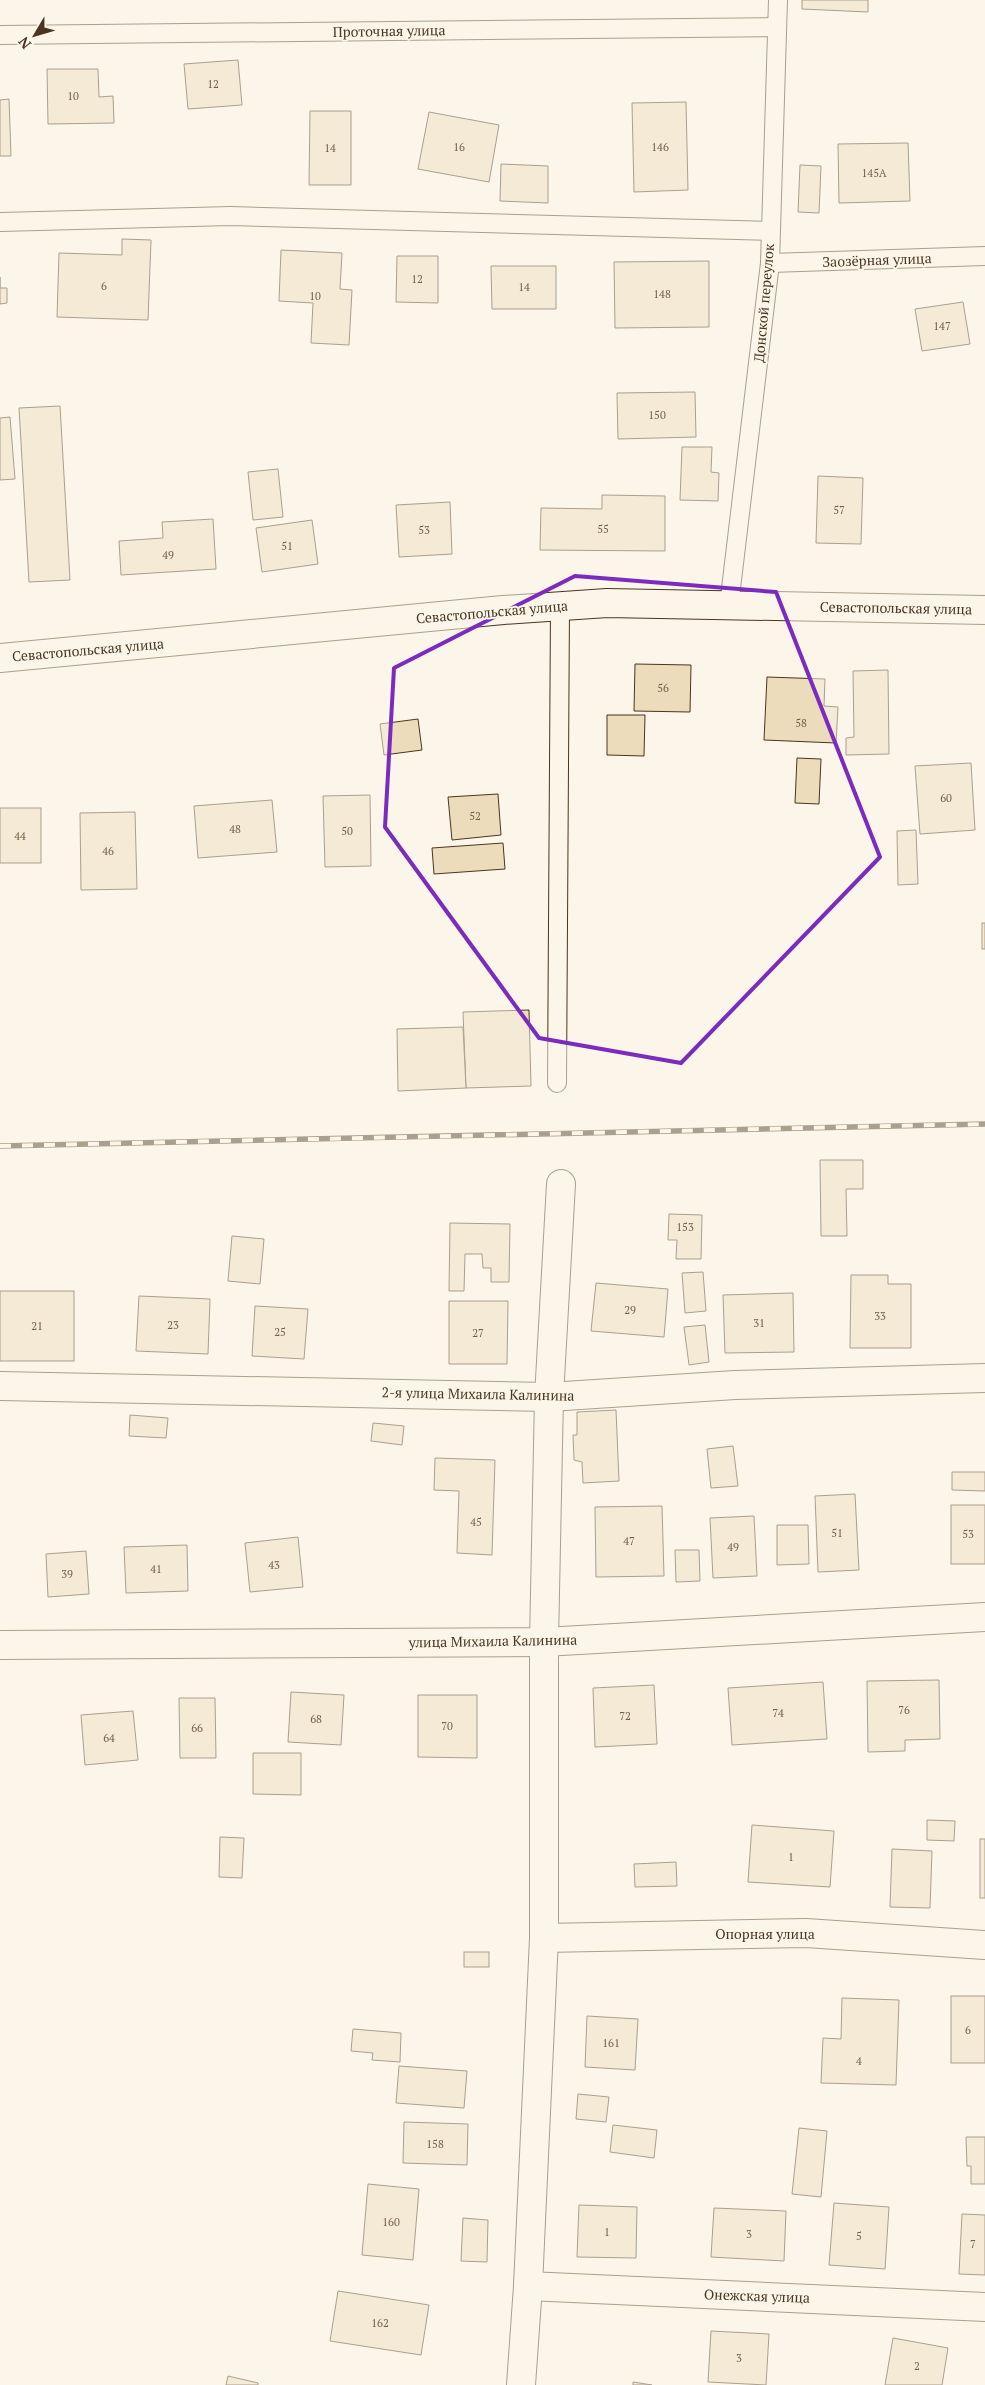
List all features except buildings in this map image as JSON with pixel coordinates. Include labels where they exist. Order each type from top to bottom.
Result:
[{"type":"street","name":"Севастопольская улица","points":[[0,658],[607,603],[985,610]]},
{"type":"street","points":[[521,2385],[528,2286],[544,1938],[544,1642],[549,1398],[561,1184]]},
{"type":"street","name":"2-я улица Михаила Калинина","points":[[0,1386],[549,1398],[735,1385],[985,1378]]},
{"type":"street","name":"улица Михаила Калинина","points":[[0,1645],[544,1642],[985,1617]]},
{"type":"street","name":"Опорная улица","points":[[544,1938],[806,1933],[985,1945]]},
{"type":"street","name":"Онежская улица","points":[[528,2286],[985,2307]]},
{"type":"lane","name":"Донской переулок","points":[[729,605],[770,263],[769,231],[778,0]]},
{"type":"lane","name":"Проточная улица","points":[[0,35],[777,27]]},
{"type":"lane","points":[[0,222],[230,216],[769,231]]},
{"type":"lane","name":"Заозёрная улица","points":[[770,263],[985,256]]},
{"type":"lane","points":[[557,1083],[560,607]]},
{"type":"highlighted area","points":[[575,576],[776,592],[880,857],[681,1063],[539,1038],[385,827],[394,668]]},
{"type":"railway","points":[[0,1146],[985,1124]]}]
